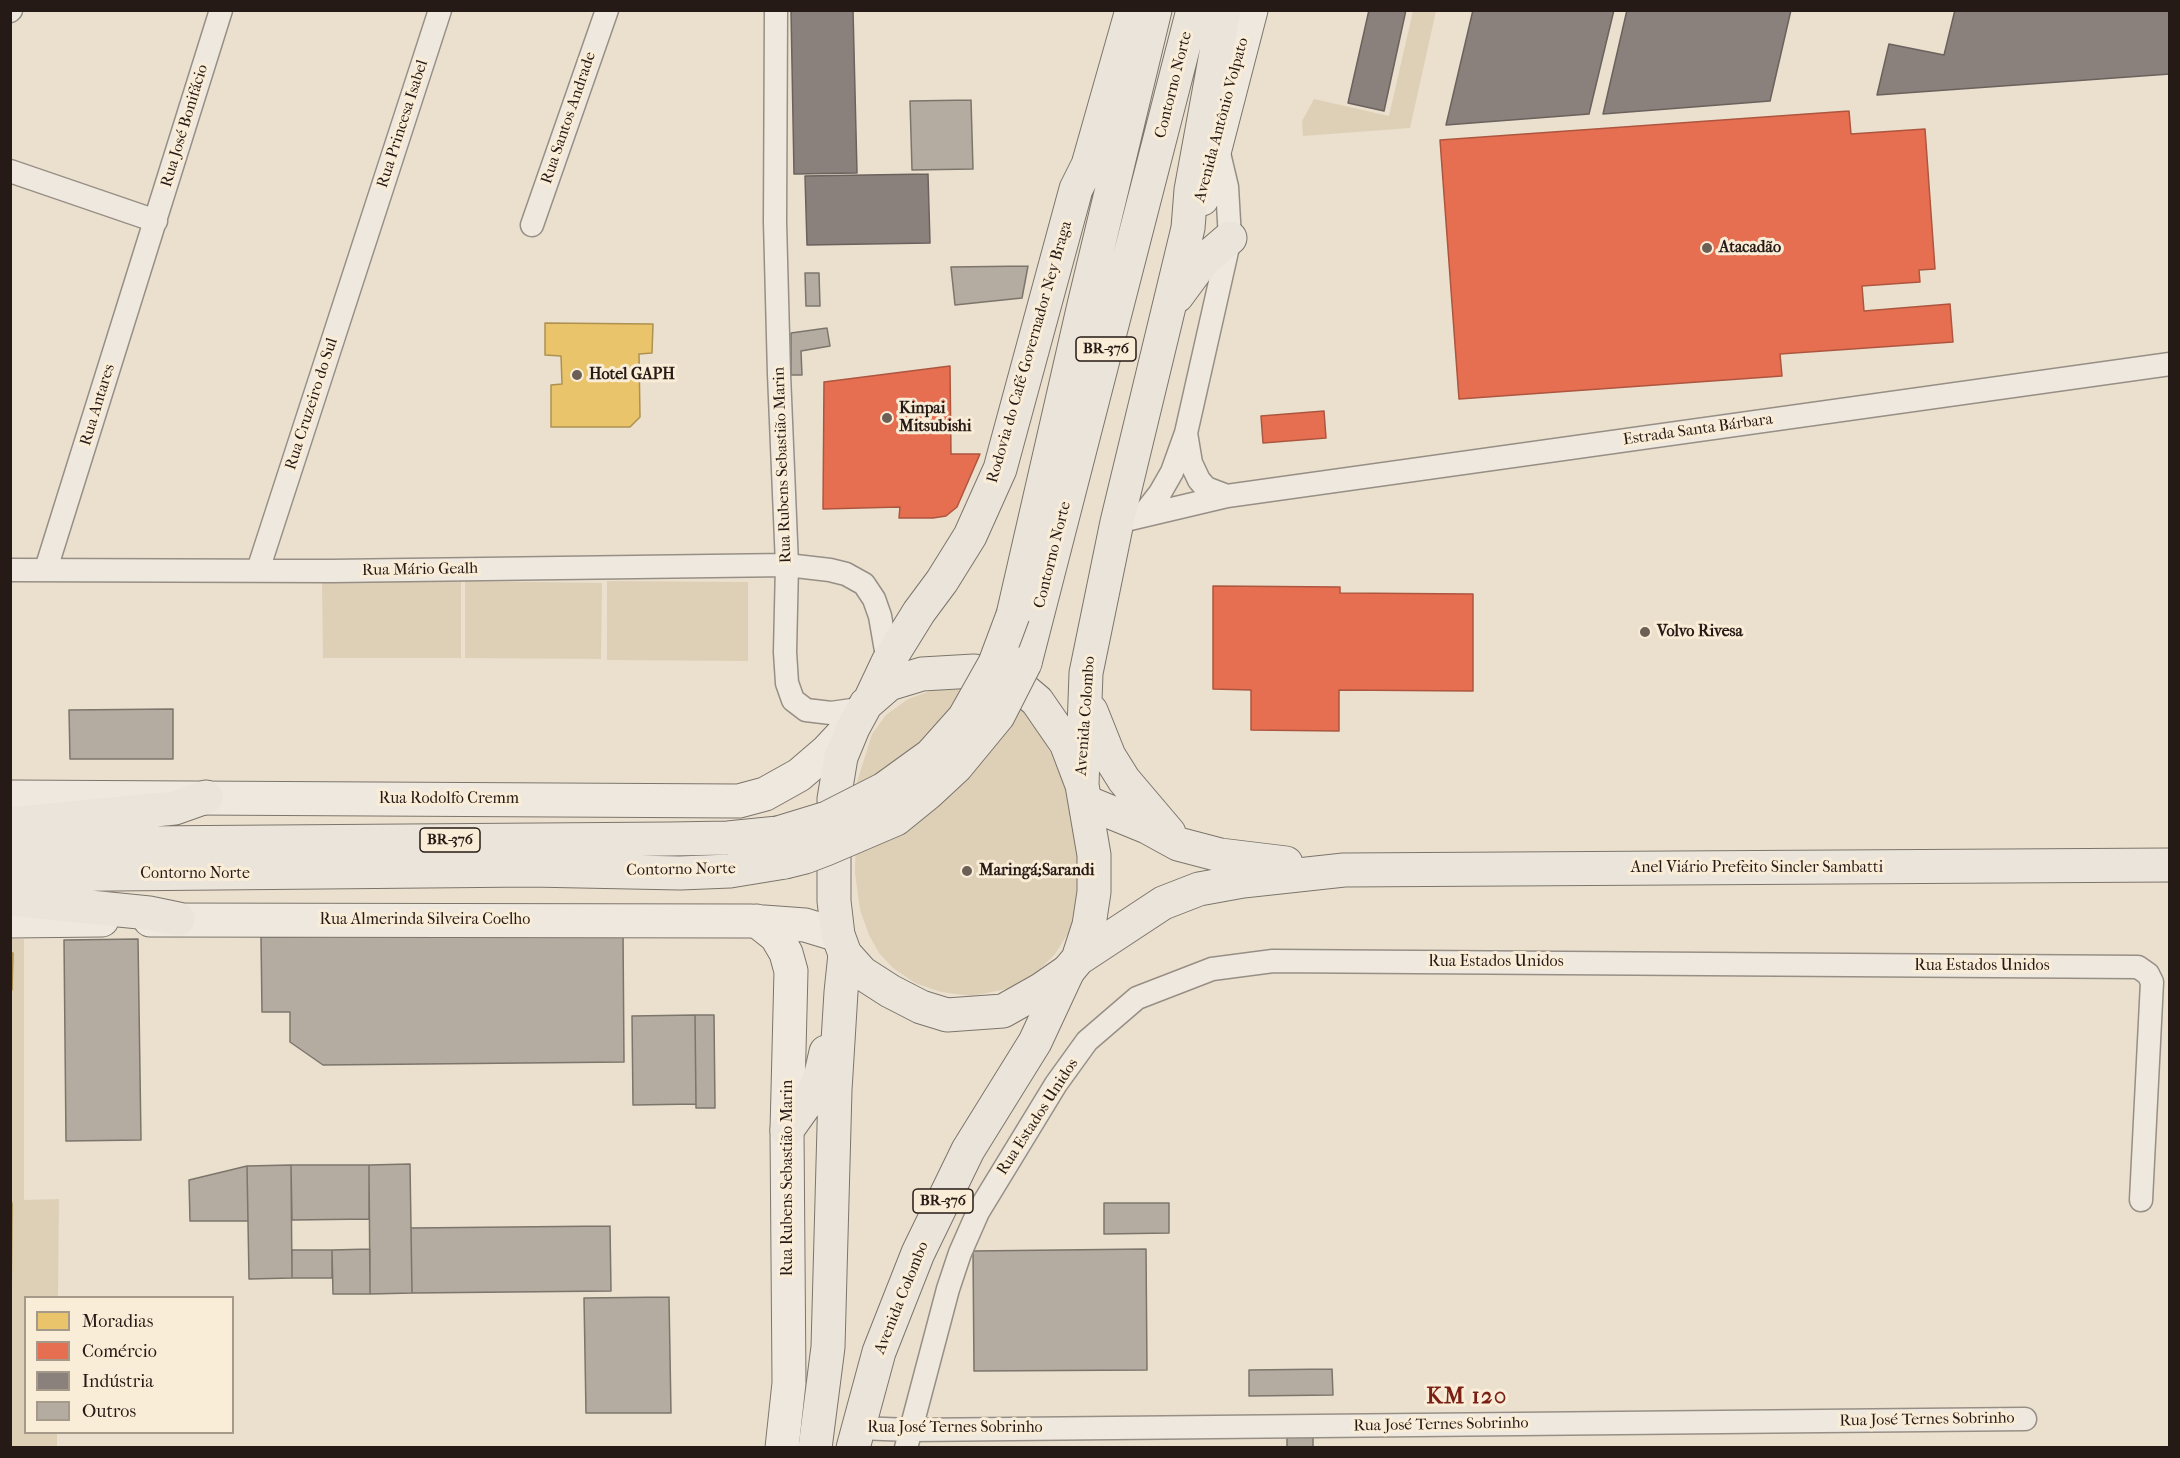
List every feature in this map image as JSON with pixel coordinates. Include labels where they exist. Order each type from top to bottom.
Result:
[{"type":"main road","name":"Rodovia do Café Governador Ney Braga","points":[[862,707],[919,612],[942,581],[970,536],[1000,469],[1076,189],[1088,165],[1132,10]]},
{"type":"main road","name":"Contorno Norte","points":[[10,844],[728,838],[778,833],[827,818],[884,789],[930,755],[964,718],[995,663],[1013,615],[1155,10]]},
{"type":"main road","name":"Contorno Norte","points":[[10,875],[531,870],[730,872],[805,857],[896,819],[956,767],[998,716],[1025,663],[1193,10]]},
{"type":"main road","name":"Avenida Colombo","points":[[855,1438],[879,1352],[918,1253],[968,1150],[1035,1042],[1073,965],[1089,925],[1094,892],[1094,855],[1084,793],[1084,695],[1093,632],[1130,519],[1167,313],[1188,228],[1191,190],[1224,10]]},
{"type":"main road","points":[[1167,313],[1202,262],[1230,238]]},
{"type":"main road","points":[[815,1448],[828,1347],[835,1090],[842,944],[834,901],[834,799],[841,757],[862,707],[889,684],[922,674],[974,671],[998,676],[1018,685],[1037,701],[1066,743],[1084,793]]},
{"type":"main road","points":[[1084,695],[1098,732],[1124,780],[1178,844]]},
{"type":"main road","name":"Anel Viário Prefeito Sincler Sambatti","points":[[1084,793],[1178,844],[1220,855],[1344,870]]},
{"type":"main road","points":[[10,824],[175,808],[206,797]]},
{"type":"main road","name":"Anel Viário Prefeito Sincler Sambatti","points":[[842,944],[862,974],[921,1007],[947,1015],[1003,1011],[1042,989],[1163,903],[1199,889],[1243,880],[1344,870],[2161,865]]},
{"type":"main road","points":[[10,899],[149,913],[178,919]]},
{"type":"main road","points":[[787,1131],[812,1095],[820,1078],[841,992]]},
{"type":"street","name":"Rua José Bonifácio","points":[[152,231],[221,10]]},
{"type":"street","name":"Rua Princesa Isabel","points":[[366,237],[440,10]]},
{"type":"street","name":"Rua Santos Andrade","points":[[532,225],[607,10]]},
{"type":"street","name":"Rua Rubens Sebastião Marin","points":[[776,10],[779,384],[787,565],[785,667],[787,683],[793,700],[806,710],[831,713],[862,707]]},
{"type":"street","points":[[1076,189],[1078,159],[1115,10]]},
{"type":"street","name":"Avenida Antônio Volpato","points":[[1188,228],[1204,195],[1251,10]]},
{"type":"street","points":[[1130,519],[1160,493],[1172,472],[1186,433],[1230,238],[1227,187],[1217,144]]},
{"type":"street","points":[[10,171],[152,231]]},
{"type":"street","name":"Rua Antares","points":[[46,569],[152,231]]},
{"type":"street","name":"Rua Cruzeiro do Sul","points":[[258,570],[366,237]]},
{"type":"street","name":"Estrada Santa Bárbara","points":[[1130,519],[1227,496],[2169,364]]},
{"type":"street","points":[[1186,433],[1191,463],[1199,480],[1206,488],[1227,496]]},
{"type":"street","name":"Rua Mário Gealh","points":[[10,570],[332,571],[787,565],[830,570],[846,574],[864,584],[874,598],[880,616],[888,662]]},
{"type":"street","name":"Rua Rodolfo Cremm","points":[[10,797],[739,801],[765,794],[799,775],[827,751],[862,707]]},
{"type":"street","name":"Rua Almerinda Silveira Coelho","points":[[10,921],[178,919],[757,921],[805,925],[842,944]]},
{"type":"street","name":"Rua Rubens Sebastião Marin","points":[[757,921],[776,936],[786,953],[790,971],[787,1131],[789,1383],[782,1448]]},
{"type":"street","name":"Rua Estados Unidos","points":[[909,1439],[945,1300],[960,1253],[978,1212],[1056,1084],[1087,1041],[1137,998],[1212,969],[1273,961],[2138,967],[2148,974],[2152,982],[2140,1200]]},
{"type":"street","name":"Rua José Ternes Sobrinho","points":[[855,1438],[909,1439],[2025,1419]]},
{"type":"shaded area","points":[[1413,11],[1436,11],[1410,128],[1303,136],[1302,121],[1314,99],[1389,116]]},
{"type":"shaded area","points":[[322,581],[461,582],[461,658],[323,658]]},
{"type":"shaded area","points":[[465,581],[602,583],[601,659],[465,658]]},
{"type":"shaded area","points":[[607,581],[748,582],[748,661],[607,660]]},
{"type":"shaded area","points":[[969,686],[1011,701],[1028,716],[1045,740],[1068,795],[1079,860],[1080,887],[1076,914],[1069,932],[1055,954],[1035,974],[1011,988],[972,996],[941,992],[915,983],[893,968],[879,953],[869,935],[860,910],[855,873],[857,782],[872,734],[886,715],[908,699],[930,691]]},
{"type":"shaded area","points":[[10,939],[24,939],[24,1200],[59,1199],[58,1296],[24,1296],[24,1434],[57,1434],[57,1447],[11,1447]]},
{"type":"building: Moradias","points":[[545,323],[653,324],[652,353],[639,354],[640,417],[630,427],[551,427],[551,385],[562,384],[561,356],[545,355]]},
{"type":"building: Moradias","points":[[10,953],[13,953],[12,990],[10,990]]},
{"type":"building: Moradias","points":[[10,1203],[12,1203],[11,1319],[10,1319]]},
{"type":"building: Comércio","points":[[1849,111],[1851,134],[1925,129],[1935,269],[1919,270],[1920,282],[1862,286],[1864,311],[1950,304],[1953,342],[1780,354],[1782,376],[1459,399],[1440,140]]},
{"type":"building: Comércio","name":"Kinpai Mitsubishi","points":[[950,366],[951,454],[980,454],[957,507],[946,516],[933,518],[899,518],[900,507],[823,509],[824,382]]},
{"type":"building: Comércio","points":[[1324,411],[1326,438],[1263,443],[1261,416]]},
{"type":"building: Comércio","points":[[1213,586],[1340,587],[1340,593],[1473,594],[1473,691],[1339,690],[1339,731],[1251,730],[1251,690],[1213,689]]},
{"type":"building: Indústria","points":[[791,10],[853,10],[857,173],[794,174]]},
{"type":"building: Indústria","points":[[1369,10],[1406,10],[1384,111],[1348,103]]},
{"type":"building: Indústria","points":[[1473,10],[1614,10],[1589,114],[1446,125]]},
{"type":"building: Indústria","points":[[1627,10],[1791,10],[1770,101],[1603,114]]},
{"type":"building: Indústria","points":[[1955,10],[2170,10],[2170,74],[1877,95],[1889,44],[1944,55]]},
{"type":"building: Indústria","points":[[928,174],[930,243],[807,245],[805,176]]},
{"type":"building: Outros","points":[[971,100],[973,169],[912,170],[910,101]]},
{"type":"building: Outros","points":[[1028,266],[1022,298],[955,305],[951,267]]},
{"type":"building: Outros","points":[[805,273],[819,273],[820,306],[806,306]]},
{"type":"building: Outros","points":[[827,328],[830,346],[801,351],[802,375],[791,375],[791,333]]},
{"type":"building: Outros","points":[[173,709],[173,759],[70,759],[69,710]]},
{"type":"building: Outros","points":[[623,933],[624,1062],[323,1065],[290,1042],[290,1012],[262,1012],[261,937]]},
{"type":"building: Outros","points":[[138,939],[141,1140],[66,1141],[64,940]]},
{"type":"building: Outros","points":[[695,1015],[714,1015],[715,1108],[696,1108]]},
{"type":"building: Outros","points":[[695,1015],[696,1104],[633,1105],[632,1016]]},
{"type":"building: Outros","points":[[410,1164],[412,1293],[370,1294],[369,1165]]},
{"type":"building: Outros","points":[[291,1165],[292,1278],[249,1279],[247,1166]]},
{"type":"building: Outros","points":[[291,1165],[369,1165],[369,1219],[292,1220]]},
{"type":"building: Outros","points":[[247,1166],[248,1221],[190,1221],[189,1180]]},
{"type":"building: Outros","points":[[1104,1203],[1169,1203],[1169,1233],[1104,1234]]},
{"type":"building: Outros","points":[[610,1226],[611,1291],[412,1293],[411,1228]]},
{"type":"building: Outros","points":[[370,1249],[370,1294],[333,1294],[332,1250]]},
{"type":"building: Outros","points":[[1146,1249],[1147,1370],[974,1371],[973,1251]]},
{"type":"building: Outros","points":[[292,1250],[332,1250],[332,1278],[292,1278]]},
{"type":"building: Outros","points":[[669,1297],[671,1413],[586,1413],[584,1298]]},
{"type":"building: Outros","points":[[1332,1369],[1333,1395],[1249,1396],[1249,1370]]},
{"type":"building: Outros","points":[[1287,1436],[1313,1436],[1313,1448],[1287,1448]]},
{"type":"place","name":"Atacadão","points":[[1707,248]]},
{"type":"place","name":"Hotel GAPH","points":[[577,375]]},
{"type":"place","name":"Kinpai Mitsubishi","points":[[887,418]]},
{"type":"place","name":"Volvo Rivesa","points":[[1645,632]]},
{"type":"place","name":"Maringá;Sarandi","points":[[967,871]]},
{"type":"district","name":"KM 120","points":[[1467,1398]]}]
